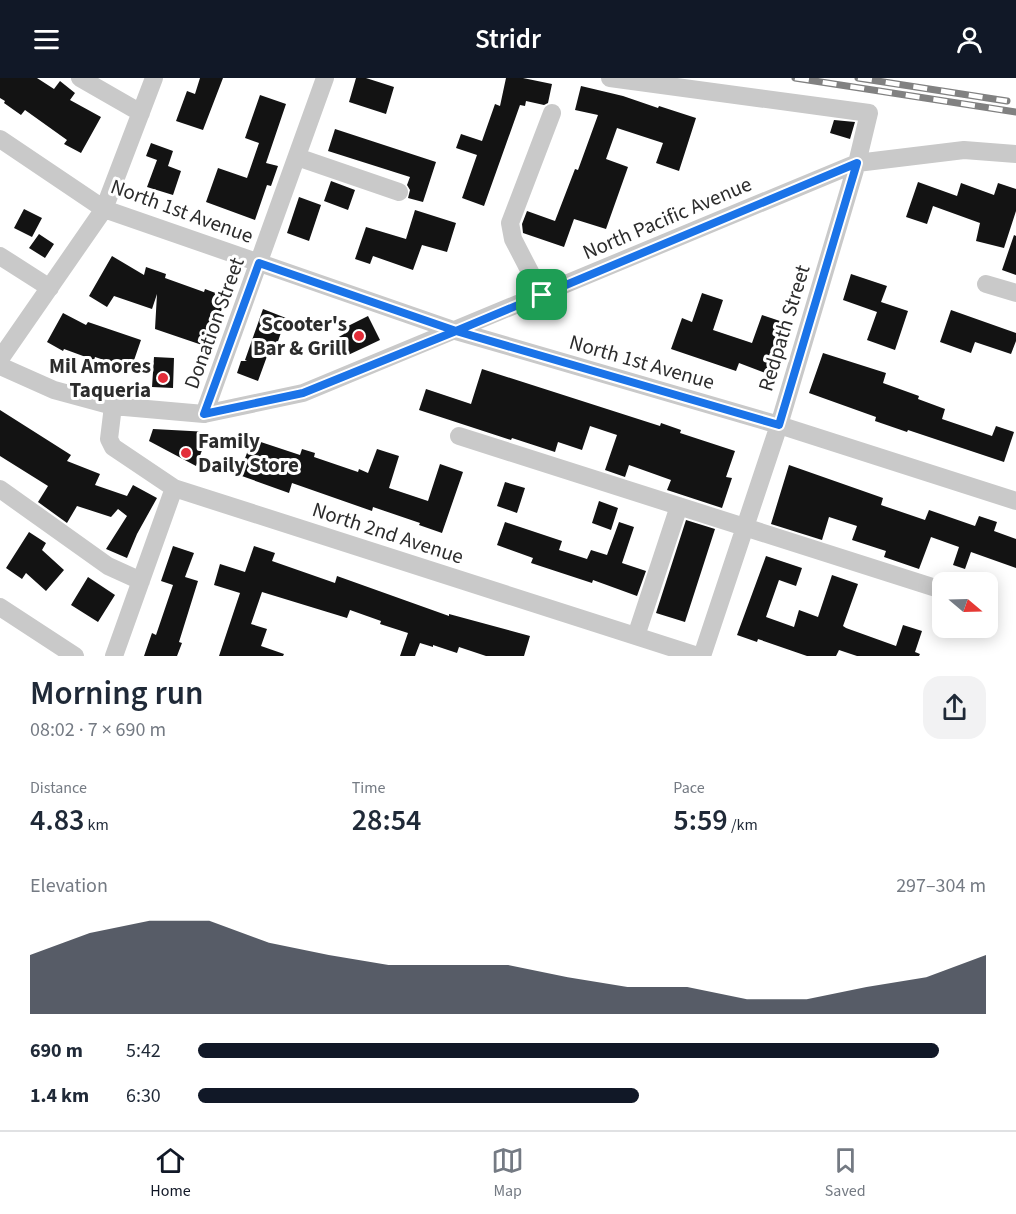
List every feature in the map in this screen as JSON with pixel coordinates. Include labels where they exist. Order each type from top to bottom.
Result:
[{"type":"street","points":[[80,78],[141,113]]},
{"type":"street","points":[[0,359],[104,209],[154,78]]},
{"type":"street","name":"Donation Street","points":[[204,414],[325,78]]},
{"type":"street","name":"Redpath Street","points":[[610,78],[869,112],[857,163],[779,425],[700,656]]},
{"type":"street","points":[[542,295],[513,239],[510,223],[552,113]]},
{"type":"street","name":"North 1st Avenue","points":[[0,140],[104,209],[456,331],[779,425],[1016,501]]},
{"type":"street","name":"North Pacific Avenue","points":[[0,366],[54,390],[113,406],[204,414],[303,393],[857,163],[963,150],[1016,154]]},
{"type":"street","points":[[297,158],[399,192]]},
{"type":"street","points":[[0,256],[50,288]]},
{"type":"street","points":[[986,284],[1016,293]]},
{"type":"street","name":"North 2nd Avenue","points":[[113,406],[109,439],[113,447],[174,488],[700,656]]},
{"type":"street","points":[[459,436],[932,587]]},
{"type":"street","points":[[114,656],[174,488]]},
{"type":"street","points":[[0,489],[108,566],[141,581]]},
{"type":"street","points":[[636,636],[679,506]]},
{"type":"street","points":[[0,607],[75,656]]},
{"type":"building","points":[[0,78],[37,78],[54,89],[60,81],[75,93],[70,100],[101,117],[81,153],[64,144],[67,140],[25,110],[21,115],[4,103],[5,101],[0,98]]},
{"type":"building","points":[[200,78],[223,78],[203,130],[176,121],[187,91],[195,94]]},
{"type":"building","points":[[356,78],[366,78],[394,87],[386,114],[349,102]]},
{"type":"building","points":[[506,78],[523,78],[552,84],[548,103],[544,105],[526,101],[525,106],[520,105],[484,206],[462,198],[477,155],[456,148],[461,134],[482,141],[495,104],[500,106]]},
{"type":"building","points":[[581,86],[696,118],[679,171],[656,163],[663,143],[617,128],[606,159],[628,167],[606,229],[574,219],[564,247],[523,233],[522,224],[527,211],[555,221],[575,169],[578,170],[598,115],[575,110]]},
{"type":"building","points":[[260,95],[286,104],[266,163],[278,166],[271,186],[267,185],[255,220],[206,202],[218,168],[247,178],[259,143],[245,138]]},
{"type":"building","points":[[834,120],[855,122],[850,139],[830,133]]},
{"type":"building","points":[[335,129],[436,162],[423,202],[408,198],[410,190],[407,185],[410,177],[328,151]]},
{"type":"building","points":[[151,143],[173,151],[168,166],[181,171],[173,195],[147,187],[157,160],[146,156]]},
{"type":"building","points":[[331,181],[355,190],[348,210],[324,201]]},
{"type":"building","points":[[918,182],[957,196],[961,183],[994,195],[998,183],[1016,189],[1016,211],[1004,248],[976,241],[980,223],[933,206],[927,224],[906,217]]},
{"type":"building","points":[[299,197],[321,205],[309,241],[287,233]]},
{"type":"building","points":[[24,209],[42,218],[32,237],[14,228]]},
{"type":"building","points":[[415,210],[456,223],[447,252],[422,245],[413,270],[373,256],[370,264],[355,259],[366,227],[406,239]]},
{"type":"building","points":[[39,234],[54,244],[45,258],[29,248]]},
{"type":"building","points":[[1014,235],[1016,236],[1016,275],[1002,270]]},
{"type":"building","points":[[112,256],[144,275],[146,267],[166,274],[165,278],[226,297],[214,331],[207,329],[202,345],[155,329],[157,294],[152,309],[114,296],[107,307],[89,296]]},
{"type":"building","points":[[851,274],[887,286],[881,302],[908,311],[895,350],[867,340],[877,312],[843,300]]},
{"type":"building","points":[[702,293],[723,300],[713,330],[752,343],[762,315],[789,324],[771,375],[739,363],[736,371],[671,349],[682,318],[692,322]]},
{"type":"building","points":[[263,309],[286,318],[275,350],[270,348],[258,381],[237,373],[241,361],[247,361],[245,360]]},
{"type":"building","points":[[951,310],[1016,333],[1016,341],[1011,354],[975,342],[971,353],[940,342]]},
{"type":"building","points":[[63,313],[86,325],[88,322],[141,340],[131,369],[95,357],[94,360],[64,349],[63,351],[47,342]]},
{"type":"building","name":"Scooter's Bar & Grill","points":[[368,316],[380,340],[346,356],[337,338],[344,334],[342,329]]},
{"type":"building","points":[[823,353],[886,373],[883,383],[919,396],[918,399],[945,409],[942,419],[992,436],[996,426],[1014,432],[1004,462],[875,421],[876,417],[809,393]]},
{"type":"building","name":"Mil Amores Taqueria","points":[[154,357],[174,358],[173,388],[152,387]]},
{"type":"building","points":[[482,369],[660,426],[661,423],[681,430],[680,433],[735,451],[726,477],[732,478],[722,508],[667,490],[671,480],[629,465],[625,477],[605,470],[617,435],[590,426],[582,450],[558,442],[555,452],[419,410],[426,389],[471,404]]},
{"type":"building","points":[[0,410],[71,455],[67,461],[100,474],[95,485],[127,496],[133,485],[157,498],[127,558],[106,549],[127,516],[118,509],[111,517],[77,506],[67,523],[38,502],[48,486],[0,456]]},
{"type":"building","name":"Family Daily Store","points":[[153,429],[209,432],[196,466],[149,441]]},
{"type":"building","points":[[252,439],[300,455],[302,449],[315,453],[314,457],[358,472],[359,469],[368,473],[377,449],[399,456],[389,488],[428,501],[440,464],[463,472],[442,533],[373,507],[372,511],[292,483],[289,493],[239,475]]},
{"type":"building","points":[[789,465],[883,498],[881,505],[925,520],[929,510],[975,526],[979,516],[997,522],[994,531],[1016,539],[1016,568],[971,552],[965,569],[953,565],[959,547],[931,537],[919,569],[884,557],[886,551],[852,540],[857,526],[829,517],[822,540],[771,524]]},
{"type":"building","points":[[505,482],[525,488],[517,513],[497,506]]},
{"type":"building","points":[[599,501],[618,508],[611,530],[592,523]]},
{"type":"building","points":[[686,520],[715,529],[685,622],[656,613]]},
{"type":"building","points":[[505,522],[562,541],[559,550],[587,559],[591,550],[607,555],[619,522],[634,527],[622,563],[646,571],[637,596],[593,580],[592,583],[531,563],[533,558],[497,545]]},
{"type":"building","points":[[29,532],[46,543],[42,550],[64,570],[46,591],[26,573],[22,579],[6,568]]},
{"type":"building","points":[[173,546],[194,553],[185,577],[198,581],[179,642],[182,643],[177,656],[144,656],[152,633],[156,635],[173,585],[161,581]]},
{"type":"building","points":[[254,546],[275,553],[272,561],[335,583],[337,576],[449,616],[449,614],[530,636],[524,656],[486,656],[459,647],[457,653],[420,643],[415,656],[400,656],[408,633],[380,624],[381,621],[350,610],[347,618],[262,592],[251,624],[267,629],[261,646],[284,654],[283,656],[219,656],[240,593],[214,585],[220,564],[245,572]]},
{"type":"building","points":[[766,556],[802,568],[796,586],[779,580],[766,617],[794,627],[799,610],[818,617],[832,575],[858,584],[843,626],[896,646],[903,625],[922,631],[915,652],[920,654],[919,656],[857,656],[839,650],[836,656],[807,656],[758,639],[757,642],[737,635]]},
{"type":"building","points":[[88,577],[115,595],[98,622],[71,605]]},
{"type":"railway","points":[[795,78],[1016,112]]},
{"type":"railway","points":[[858,78],[1007,101]]},
{"type":"place","name":"Scooter's Bar & Grill","points":[[359,336]]},
{"type":"place","name":"Mil Amores Taqueria","points":[[163,378]]},
{"type":"place","name":"Family Daily Store","points":[[186,453]]},
{"type":"route","points":[[542,295],[456,331],[259,263],[204,414],[303,393],[456,331],[779,425],[857,163],[542,295]]}]
